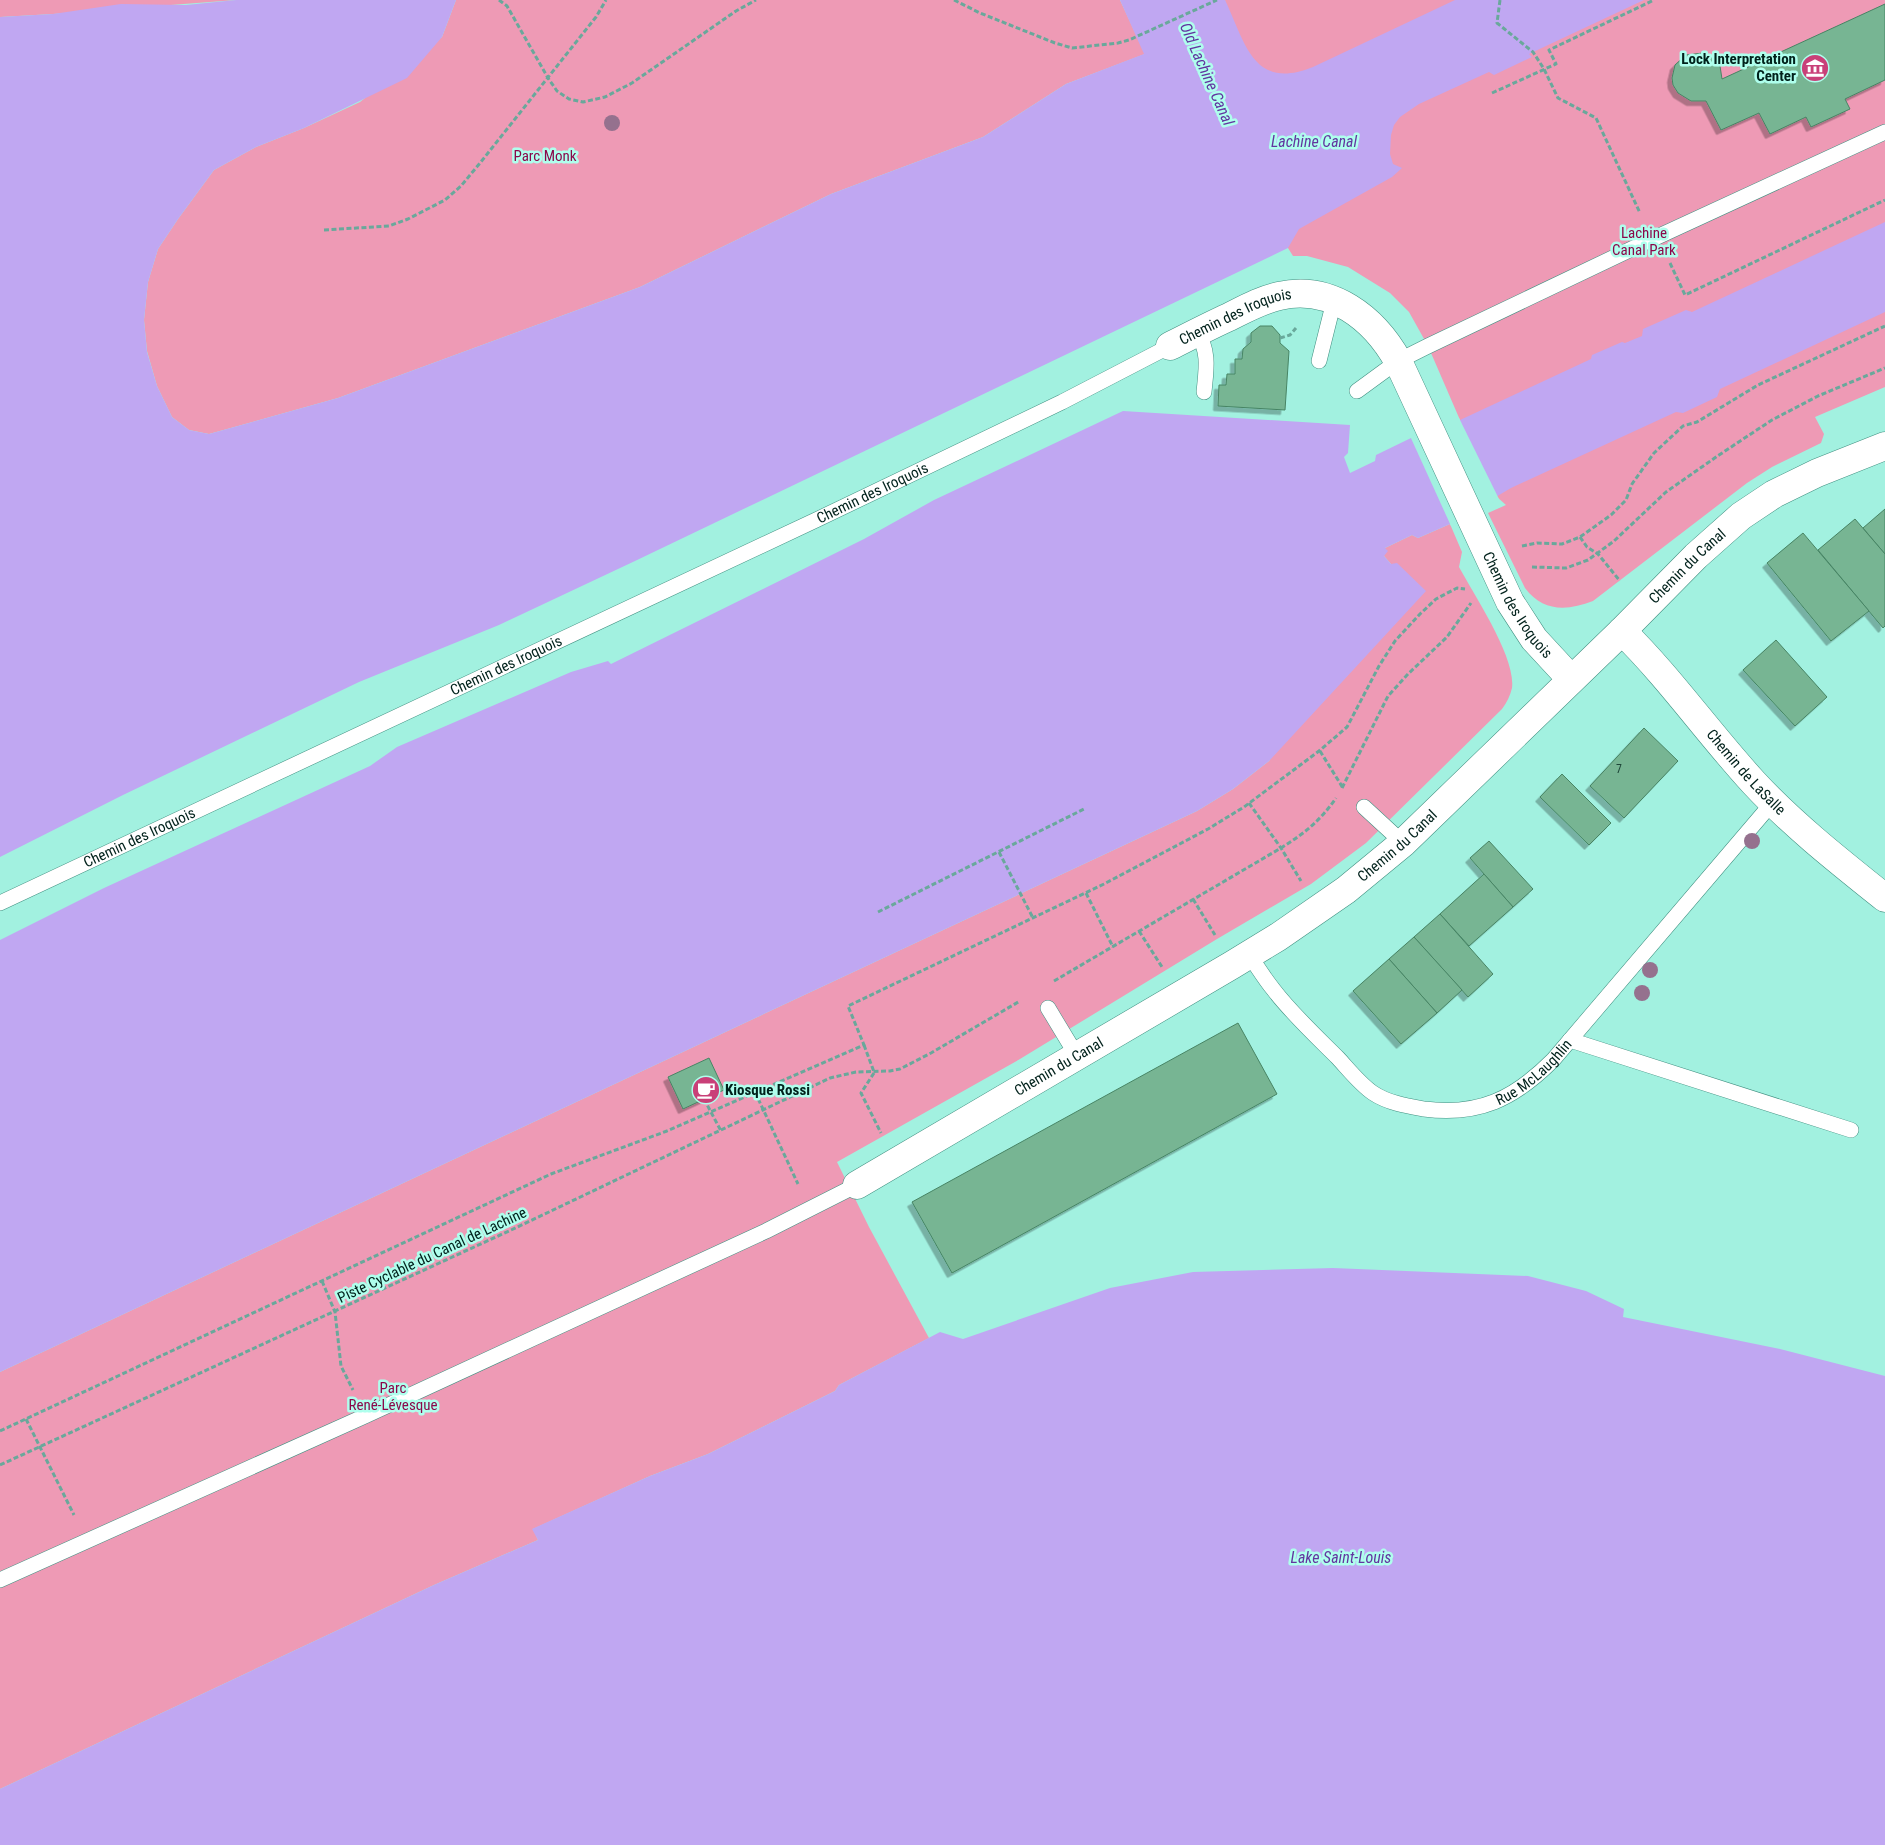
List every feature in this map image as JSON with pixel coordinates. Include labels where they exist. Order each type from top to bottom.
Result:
[{"type":"street","name":"Chemin des Iroquois","points":[[1170,346],[1259,302],[1280,295],[1315,295],[1334,301],[1346,306],[1371,324],[1383,337],[1398,361],[1471,520],[1507,595],[1525,627],[1550,659],[1571,679]]},
{"type":"street","name":"Chemin du Canal","points":[[857,1185],[1249,955],[1346,890],[1404,843],[1676,576],[1741,516],[1780,490],[1885,446]]},
{"type":"street","name":"Chemin de LaSalle","points":[[1622,631],[1648,657],[1736,762],[1773,802],[1812,838],[1885,898]]},
{"type":"lane","points":[[1357,391],[1398,361],[1652,239],[1885,132]]},
{"type":"lane","points":[[1318,361],[1334,301]]},
{"type":"lane","points":[[1197,333],[1205,347],[1204,392]]},
{"type":"lane","name":"Chemin des Iroquois","points":[[0,904],[816,520],[1062,402],[1170,346]]},
{"type":"lane","name":"Rue McLaughlin","points":[[1249,955],[1273,989],[1307,1028],[1374,1093],[1410,1107],[1439,1110],[1476,1109],[1491,1104],[1529,1082],[1553,1060],[1773,802]]},
{"type":"lane","points":[[1364,807],[1404,843]]},
{"type":"lane","points":[[1048,1008],[1077,1056]]},
{"type":"lane","points":[[1570,1040],[1851,1130]]},
{"type":"lane","points":[[0,1580],[365,1416],[766,1231],[857,1185]]},
{"type":"path","points":[[500,0],[507,6],[557,91],[569,99],[583,102],[606,97],[632,83],[729,16],[756,0]]},
{"type":"path","points":[[324,230],[389,226],[445,200],[461,186],[548,78],[596,17],[606,0]]},
{"type":"path","points":[[954,0],[980,13],[1072,48],[1129,40],[1217,0]]},
{"type":"path","points":[[1500,0],[1497,23],[1533,52],[1544,69],[1558,98],[1596,118],[1635,202]]},
{"type":"path","points":[[1492,93],[1556,64],[1549,50],[1654,0]]},
{"type":"path","points":[[1652,239],[1666,254],[1685,295],[1885,200]]},
{"type":"path","points":[[1520,547],[1537,542],[1562,544],[1580,537],[1626,500],[1632,484],[1654,453],[1683,426],[1697,422],[1758,385],[1885,326]]},
{"type":"path","points":[[1280,338],[1290,335],[1296,328]]},
{"type":"path","points":[[1529,566],[1566,568],[1588,560],[1598,554],[1666,492],[1719,454],[1796,406],[1885,368]]},
{"type":"path","points":[[1580,537],[1587,547],[1598,554],[1620,581]]},
{"type":"path","points":[[883,1136],[861,1093],[874,1072],[848,1006],[1086,893],[1208,829],[1249,803],[1320,751],[1348,727],[1379,666],[1395,641],[1420,614],[1449,591],[1464,588],[1469,592]]},
{"type":"path","points":[[1217,939],[1193,899],[1281,848],[1318,821],[1342,787],[1388,696],[1447,637],[1475,597]]},
{"type":"path","points":[[1320,751],[1342,787],[1364,807]]},
{"type":"path","points":[[1249,803],[1281,848],[1305,888]]},
{"type":"path","points":[[878,912],[1084,809]]},
{"type":"path","points":[[999,852],[1033,918]]},
{"type":"path","points":[[1086,893],[1113,947]]},
{"type":"path","points":[[1140,931],[1164,971]]},
{"type":"path","points":[[0,1431],[551,1174],[659,1134],[864,1045]]},
{"type":"path","name":"Piste Cyclable du Canal de Lachine","points":[[0,1465],[336,1312],[830,1078],[849,1073],[874,1072]]},
{"type":"path","points":[[755,1092],[798,1184]]},
{"type":"path","points":[[704,1100],[721,1131]]},
{"type":"path","points":[[322,1281],[336,1312],[341,1366]]},
{"type":"path","points":[[26,1419],[63,1492]]},
{"type":"green space","points":[[0,0],[236,0],[0,17]]},
{"type":"green space","name":"Parc Monk","points":[[456,0],[1120,0],[1145,54],[1066,84],[983,137],[831,194],[640,287],[338,398],[209,434],[189,430],[172,417],[157,386],[147,351],[144,320],[148,282],[158,249],[214,170],[256,147],[304,128],[360,102],[442,37]]},
{"type":"green space","name":"Lachine Canal Park","points":[[1225,0],[1885,0],[1885,387],[1815,417],[1824,434],[1821,443],[1772,467],[1747,483],[1593,601],[1565,608],[1540,602],[1525,588],[1488,513],[1506,505],[1497,497],[1460,420],[1428,346],[1409,312],[1390,293],[1348,267],[1307,256],[1293,256],[1288,248],[1241,148]]},
{"type":"green space","name":"Parc René-Lévesque","points":[[1450,524],[1462,552],[1459,567],[1493,626],[1508,660],[1512,688],[1502,709],[1366,843],[1311,884],[1020,1059],[837,1162],[869,1227],[929,1338],[839,1385],[835,1391],[708,1454],[650,1476],[533,1529],[538,1540],[434,1585],[0,1789],[0,1372],[1197,811],[1233,789],[1269,761],[1391,564],[1384,556],[1385,548],[1412,535],[1418,538]]},
{"type":"water","points":[[236,0],[456,0],[442,37],[407,78],[304,128],[256,147],[214,170],[158,249],[148,282],[144,320],[147,352],[157,386],[172,417],[189,430],[209,434],[338,398],[640,287],[831,194],[983,137],[1066,84],[1144,54],[1120,0],[1225,0],[1246,47],[1254,59],[1264,68],[1277,73],[1293,73],[1313,67],[1455,0],[1644,0],[1529,54],[1532,57],[1494,75],[1489,72],[1419,104],[1400,117],[1394,125],[1391,135],[1390,154],[1393,164],[1402,168],[1392,177],[1299,229],[1288,248],[499,625],[359,682],[123,795],[0,857],[0,17],[53,14],[121,4],[186,5]]},
{"type":"water","points":[[1885,222],[1885,312],[1720,389],[1717,397],[1683,413],[1676,412],[1511,488],[1450,524],[1418,538],[1412,535],[1385,548],[1388,551],[1384,556],[1391,564],[1397,563],[1426,591],[1269,761],[1233,789],[1197,811],[0,1372],[0,940],[104,888],[370,766],[397,747],[571,672],[608,661],[611,664],[864,539],[934,500],[1123,411],[1350,425],[1348,453],[1344,457],[1350,473],[1375,461],[1376,455],[1411,438],[1460,420],[1591,359],[1592,355],[1642,336],[1643,329],[1686,310],[1692,312]]},
{"type":"water","name":"Lake Saint-Louis","points":[[1333,1268],[1528,1276],[1586,1291],[1624,1309],[1623,1317],[1780,1349],[1885,1376],[1885,1845],[0,1845],[0,1789],[434,1585],[538,1540],[532,1529],[650,1476],[708,1454],[835,1391],[839,1385],[940,1332],[963,1339],[1110,1288],[1193,1272]]},
{"type":"pier","points":[[1459,418],[1499,499],[1451,526],[1410,436]]},
{"type":"building","name":"Lock Interpretation Center","points":[[1885,4],[1885,80],[1845,99],[1850,109],[1811,127],[1806,117],[1770,134],[1759,113],[1721,130],[1706,101],[1691,101],[1678,93],[1673,85],[1672,78],[1675,65],[1686,55],[1703,53],[1716,59],[1720,66],[1722,79]]},
{"type":"building","points":[[1260,326],[1272,326],[1280,335],[1280,343],[1289,351],[1285,410],[1218,406],[1219,385],[1226,385],[1227,374],[1235,374],[1235,359],[1242,359],[1243,349],[1251,342],[1251,333]]},
{"type":"building","points":[[1885,509],[1885,554],[1863,528]]},
{"type":"building","points":[[1855,519],[1885,554],[1885,626],[1883,628],[1818,550]]},
{"type":"building","points":[[1803,533],[1869,611],[1831,641],[1767,563]]},
{"type":"building","points":[[1776,640],[1827,697],[1795,726],[1743,670]]},
{"type":"building","points":[[1644,728],[1678,761],[1624,818],[1590,786]]},
{"type":"building","points":[[1562,774],[1611,823],[1589,845],[1540,797]]},
{"type":"building","points":[[1489,841],[1533,889],[1513,907],[1470,858]]},
{"type":"building","points":[[1484,874],[1513,907],[1469,946],[1440,914]]},
{"type":"building","points":[[1440,914],[1493,974],[1468,997],[1414,937]]},
{"type":"building","points":[[1414,937],[1462,990],[1437,1013],[1389,959]]},
{"type":"building","points":[[1389,959],[1437,1013],[1401,1044],[1353,991]]},
{"type":"building","points":[[1238,1023],[1277,1094],[952,1273],[912,1202]]},
{"type":"building","points":[[709,1058],[724,1090],[683,1109],[668,1077]]},
{"type":"place","name":"Lock Interpretation Center","points":[[1815,68]]},
{"type":"place","name":"Kiosque Rossi","points":[[706,1090]]},
{"type":"water label","name":"Old Lachine Canal","points":[[1207,74]]},
{"type":"water label","name":"Lachine Canal","points":[[1314,141]]}]
